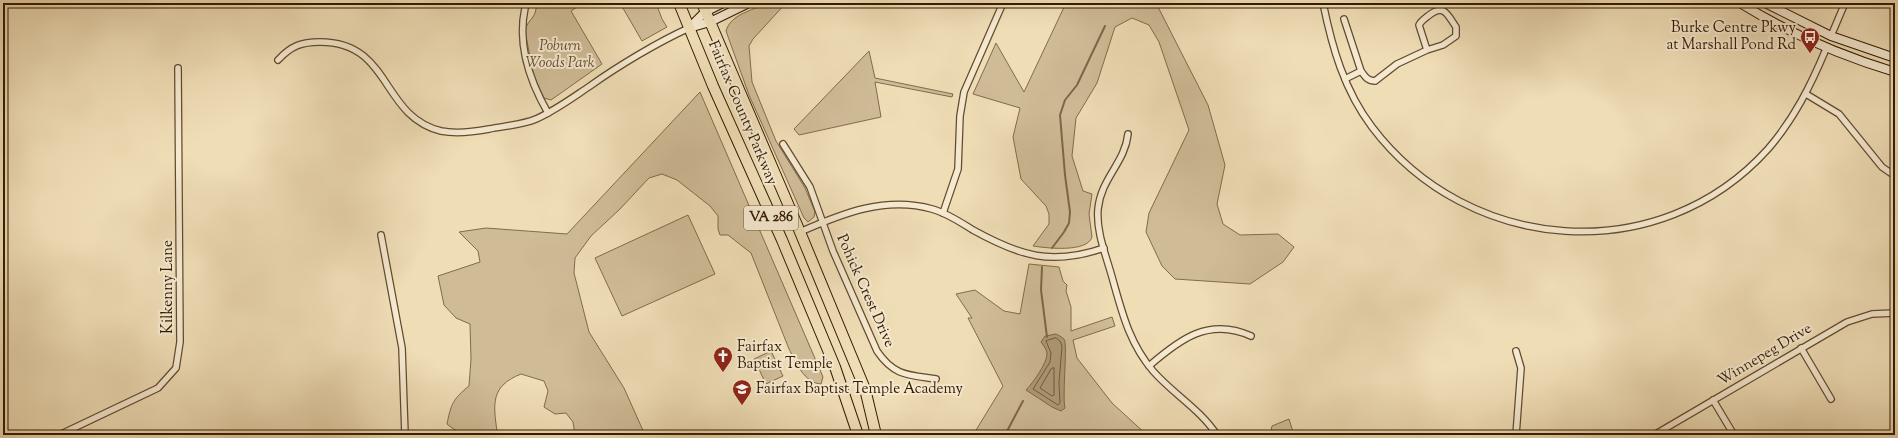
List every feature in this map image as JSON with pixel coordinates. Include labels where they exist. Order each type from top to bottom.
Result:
[{"type":"highway","name":"Fairfax County Parkway","points":[[679,3],[782,240],[832,361],[858,435]]},
{"type":"highway","name":"Fairfax County Parkway","points":[[704,8],[800,232],[864,390],[876,435]]},
{"type":"main road","points":[[689,28],[704,8],[723,3]]},
{"type":"main road","points":[[689,28],[710,22],[749,3]]},
{"type":"main road","points":[[1740,3],[1768,20],[1826,48],[1895,72]]},
{"type":"main road","points":[[1764,3],[1831,36],[1895,58]]},
{"type":"main road","points":[[1826,48],[1831,36]]},
{"type":"street","points":[[943,213],[958,168],[960,116],[964,92],[1003,3]]},
{"type":"street","points":[[1323,3],[1329,35],[1345,79],[1361,111],[1382,140],[1402,161],[1427,182],[1471,208],[1513,224],[1566,231],[1606,230],[1644,223],[1674,213],[1714,193],[1738,176],[1767,150],[1788,124],[1806,94],[1826,48]]},
{"type":"street","points":[[1831,36],[1845,3]]},
{"type":"street","points":[[525,8],[522,31],[526,63],[532,82],[548,113]]},
{"type":"street","points":[[1344,19],[1361,71],[1365,78],[1370,81],[1375,81],[1397,64],[1427,50],[1443,45],[1456,36],[1456,27],[1445,12],[1440,9],[1436,10],[1420,22],[1419,25],[1427,50]]},
{"type":"street","points":[[278,60],[288,49],[306,43],[329,42],[349,47],[363,55],[375,66],[395,98],[408,114],[428,126],[444,131],[476,131],[535,120],[563,104],[611,72],[689,28]]},
{"type":"street","name":"Kilkenny Lane","points":[[59,435],[158,388],[176,368],[180,342],[178,68]]},
{"type":"street","points":[[1345,79],[1361,71]]},
{"type":"street","points":[[1806,94],[1839,114],[1882,167],[1895,176]]},
{"type":"street","points":[[1128,134],[1125,150],[1105,182],[1099,200],[1098,223],[1126,327],[1135,346],[1149,366],[1197,411],[1217,435]]},
{"type":"street","name":"Pohick Crest Drive","points":[[783,144],[810,187],[822,222],[869,334],[886,363],[897,371],[906,374],[936,379]]},
{"type":"street","points":[[800,232],[822,222],[856,210],[888,204],[913,205],[933,209],[943,213],[1006,247],[1030,255],[1068,257],[1104,248]]},
{"type":"street","points":[[381,236],[402,348],[405,435]]},
{"type":"street","name":"Winnepeg Drive","points":[[1654,435],[1801,348],[1855,318],[1872,314],[1895,313]]},
{"type":"street","points":[[1149,366],[1167,350],[1199,332],[1228,328],[1252,336]]},
{"type":"street","points":[[1801,348],[1831,399]]},
{"type":"street","points":[[1516,351],[1521,368],[1516,435]]},
{"type":"street","points":[[1713,400],[1734,435]]},
{"type":"green space","name":"Poburn Woods Park","points":[[536,3],[583,3],[571,11],[602,64],[551,100],[544,98],[534,77],[525,31],[534,15]]},
{"type":"green space","name":"Poburn Woods Park","points":[[620,3],[656,3],[662,19],[667,27],[642,41]]},
{"type":"green space","points":[[766,3],[786,3],[753,39],[749,46],[752,82],[776,141],[805,188],[815,212],[814,217],[808,222],[804,218],[749,95],[726,31],[732,21],[737,17]]},
{"type":"green space","points":[[1066,3],[1156,3],[1208,105],[1225,165],[1217,204],[1223,224],[1240,235],[1278,234],[1294,247],[1283,262],[1250,284],[1175,279],[1162,266],[1146,232],[1149,213],[1189,130],[1159,42],[1149,25],[1132,18],[1115,27],[1097,83],[1076,118],[1072,156],[1083,191],[1092,194],[1089,214],[1092,237],[1089,242],[1075,247],[1047,248],[1033,246],[1049,224],[1049,214],[1046,206],[1021,179],[1013,137],[1020,108],[973,94],[996,43],[1024,92]]},
{"type":"green space","points":[[869,51],[875,78],[953,94],[952,97],[875,82],[881,117],[799,135],[794,129]]},
{"type":"green space","points":[[700,92],[823,377],[821,384],[815,383],[805,376],[789,349],[751,253],[728,235],[720,235],[718,229],[718,216],[710,206],[677,180],[662,174],[649,178],[620,209],[591,236],[575,258],[574,273],[589,332],[624,388],[645,435],[575,435],[573,422],[566,413],[555,414],[544,407],[548,391],[544,381],[521,374],[504,384],[496,396],[496,435],[464,434],[447,424],[450,411],[456,398],[469,386],[471,359],[470,324],[456,318],[444,305],[438,276],[480,262],[478,251],[459,232],[486,228],[567,234]]},
{"type":"green space","points":[[688,215],[715,274],[622,316],[595,258]]},
{"type":"green space","points":[[1029,264],[1059,267],[1063,281],[1067,285],[1066,291],[1071,307],[1071,331],[1112,317],[1115,326],[1073,340],[1077,358],[1112,403],[1147,435],[973,435],[1003,386],[968,318],[972,318],[956,294],[975,290],[1004,311],[1020,314]]},
{"type":"green space","points":[[771,351],[783,376],[766,384],[754,359]]},
{"type":"green space","points":[[1289,419],[1294,435],[1270,435],[1272,426]]},
{"type":"water","points":[[1056,334],[1064,339],[1065,343],[1065,408],[1061,411],[1052,407],[1026,390],[1039,373],[1045,362],[1047,354],[1041,342],[1045,336]]},
{"type":"waterway","points":[[1052,248],[1069,223],[1070,212],[1060,115],[1065,100],[1077,85],[1105,26]]},
{"type":"waterway","points":[[1042,267],[1041,290],[1047,337]]},
{"type":"waterway","points":[[1005,435],[1023,401]]},
{"type":"place","name":"Burke Centre Pkwy at Marshall Pond Rd","points":[[1810,54]]},
{"type":"place","name":"Fairfax Baptist Temple","points":[[723,373]]},
{"type":"place","name":"Fairfax Baptist Temple Academy","points":[[742,406]]}]
